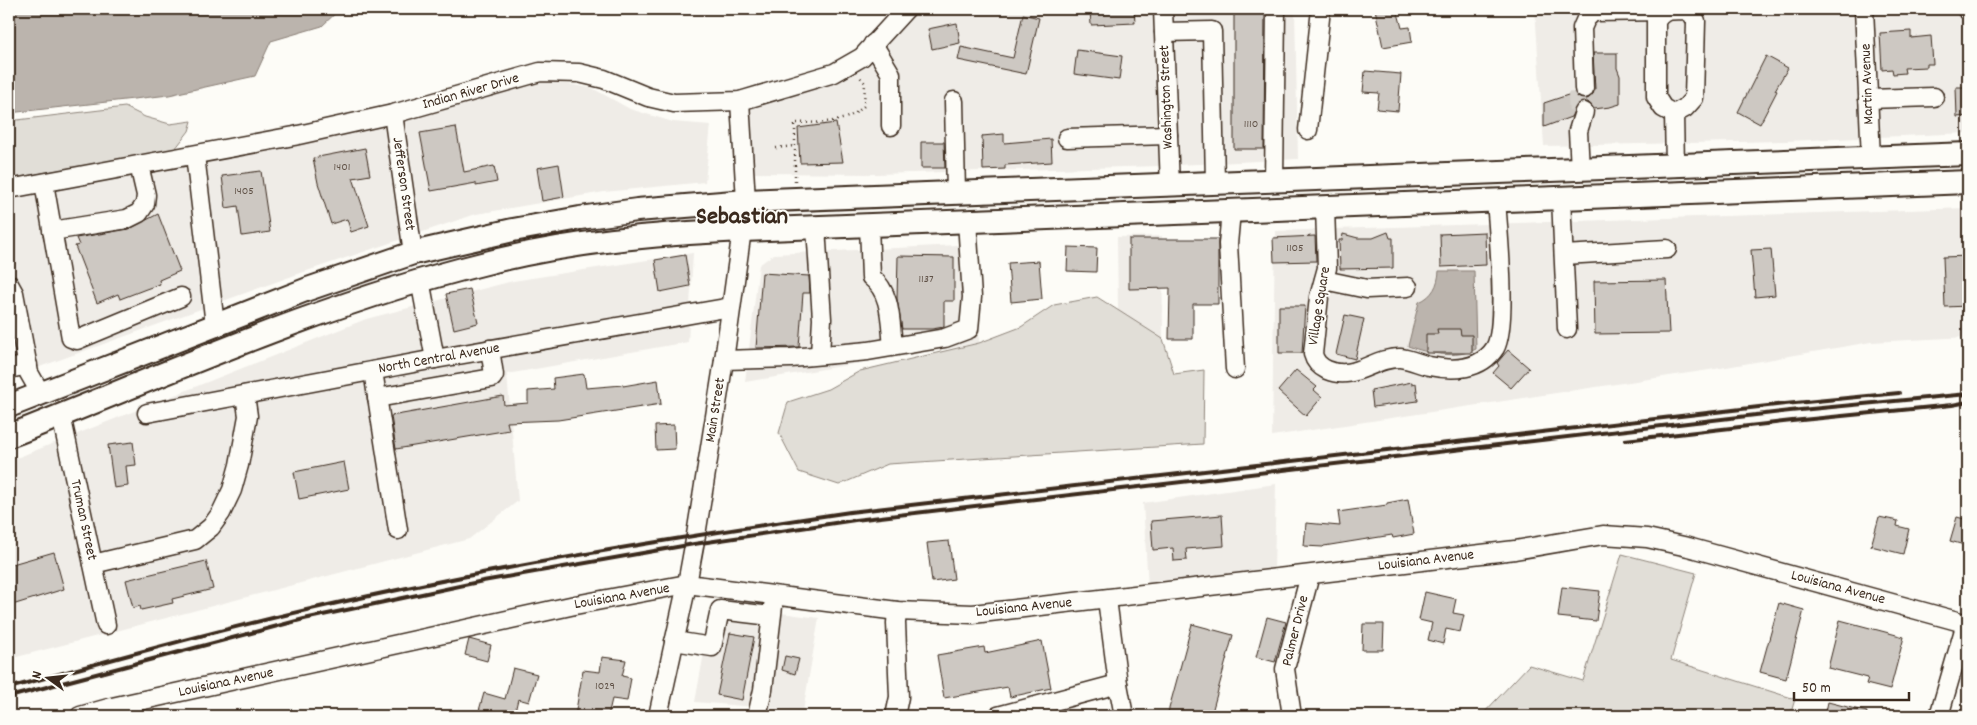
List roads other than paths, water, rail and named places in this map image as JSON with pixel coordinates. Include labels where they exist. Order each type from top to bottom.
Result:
[{"type":"main road","points":[[9,406],[308,289],[413,253],[514,230],[637,210],[746,201],[1968,154]]},
{"type":"main road","points":[[1823,187],[1856,172],[1866,165],[1871,158]]},
{"type":"main road","points":[[1230,211],[1244,195],[1271,182]]},
{"type":"main road","points":[[9,436],[310,316],[365,297],[485,263],[648,236],[742,230],[1968,182]]},
{"type":"main road","points":[[1126,215],[1158,199],[1170,186]]},
{"type":"main road","points":[[61,415],[80,389],[101,370]]},
{"type":"main road","points":[[9,436],[34,411],[39,403],[41,394]]},
{"type":"street","name":"Indian River Drive","points":[[9,189],[294,136],[393,114],[540,72],[580,72],[604,78],[648,97],[674,103],[740,101],[834,73],[862,57],[906,9]]},
{"type":"street","name":"Washington Street","points":[[1163,9],[1170,186]]},
{"type":"street","points":[[1271,182],[1276,9]]},
{"type":"street","points":[[1308,130],[1322,9]]},
{"type":"street","name":"Martin Avenue","points":[[1869,9],[1868,99],[1871,158]]},
{"type":"street","points":[[1667,10],[1656,21],[1656,97],[1663,108],[1674,114]]},
{"type":"street","points":[[1580,90],[1582,28],[1586,19],[1593,12],[1685,10],[1692,14],[1696,21],[1694,98],[1685,108],[1674,114]]},
{"type":"street","points":[[1164,32],[1212,31],[1215,184]]},
{"type":"street","points":[[873,44],[892,74],[891,126]]},
{"type":"street","points":[[1868,99],[1934,97]]},
{"type":"street","name":"Main Street","points":[[658,716],[688,584],[724,360],[746,201],[740,101]]},
{"type":"street","points":[[954,101],[956,193]]},
{"type":"street","name":"Jefferson Street","points":[[393,114],[413,253]]},
{"type":"street","points":[[1674,114],[1675,166]]},
{"type":"street","points":[[1580,120],[1580,170]]},
{"type":"street","points":[[1066,138],[1168,135]]},
{"type":"street","points":[[195,155],[214,326]]},
{"type":"street","points":[[52,231],[127,219],[139,213],[145,204],[146,195],[139,165]]},
{"type":"street","points":[[44,183],[71,338],[77,340],[181,297]]},
{"type":"street","points":[[1561,198],[1567,329]]},
{"type":"street","name":"Village Square","points":[[1325,207],[1327,268],[1320,297],[1313,354],[1316,362],[1324,369],[1341,374],[1351,373],[1377,363],[1401,358],[1430,366],[1449,368],[1473,366],[1488,356],[1495,347],[1501,324],[1496,200]]},
{"type":"street","points":[[1230,211],[1228,244],[1235,369]]},
{"type":"street","points":[[724,360],[791,358],[868,351],[945,338],[969,329],[972,297],[968,221]]},
{"type":"street","points":[[869,225],[871,277],[879,283],[888,302],[894,346]]},
{"type":"street","points":[[816,227],[822,319],[820,355]]},
{"type":"street","points":[[1564,255],[1667,249]]},
{"type":"street","points":[[420,280],[435,359]]},
{"type":"street","points":[[1324,280],[1367,289],[1408,288]]},
{"type":"street","points":[[9,284],[14,293],[29,373],[41,394]]},
{"type":"street","name":"North Central Avenue","points":[[147,413],[490,349],[731,307]]},
{"type":"street","points":[[377,398],[492,378],[494,375],[490,349]]},
{"type":"street","points":[[9,369],[28,365]]},
{"type":"street","points":[[373,371],[398,530]]},
{"type":"street","points":[[93,564],[195,540],[212,527],[232,490],[236,474],[248,416],[245,395]]},
{"type":"street","name":"Truman Street","points":[[61,415],[106,625]]},
{"type":"street","name":"Louisiana Avenue","points":[[80,716],[112,707],[575,605],[688,584],[897,611],[973,614],[1515,550],[1603,535],[1647,538],[1688,547],[1967,623]]},
{"type":"street","name":"Palmer Drive","points":[[1292,716],[1285,669],[1310,575]]},
{"type":"street","points":[[757,716],[763,690],[775,595]]},
{"type":"street","points":[[1107,599],[1124,716]]},
{"type":"street","points":[[674,641],[712,646],[720,610],[771,616]]},
{"type":"street","points":[[895,716],[899,697],[897,611]]},
{"type":"street","points":[[1939,716],[1967,623]]},
{"type":"street","points":[[998,716],[1118,684]]},
{"type":"tunnel","points":[[1577,92],[1578,115]]},
{"type":"railway","points":[[9,688],[228,629],[370,596],[507,568],[713,533],[850,512],[1785,404],[1899,393]]},
{"type":"railway","points":[[9,697],[304,619],[483,581],[694,544],[855,520],[1790,411],[1968,394]]},
{"type":"railway","points":[[1625,440],[1968,402]]},
{"type":"district","name":"Sebastian","points":[[742,218]]}]
